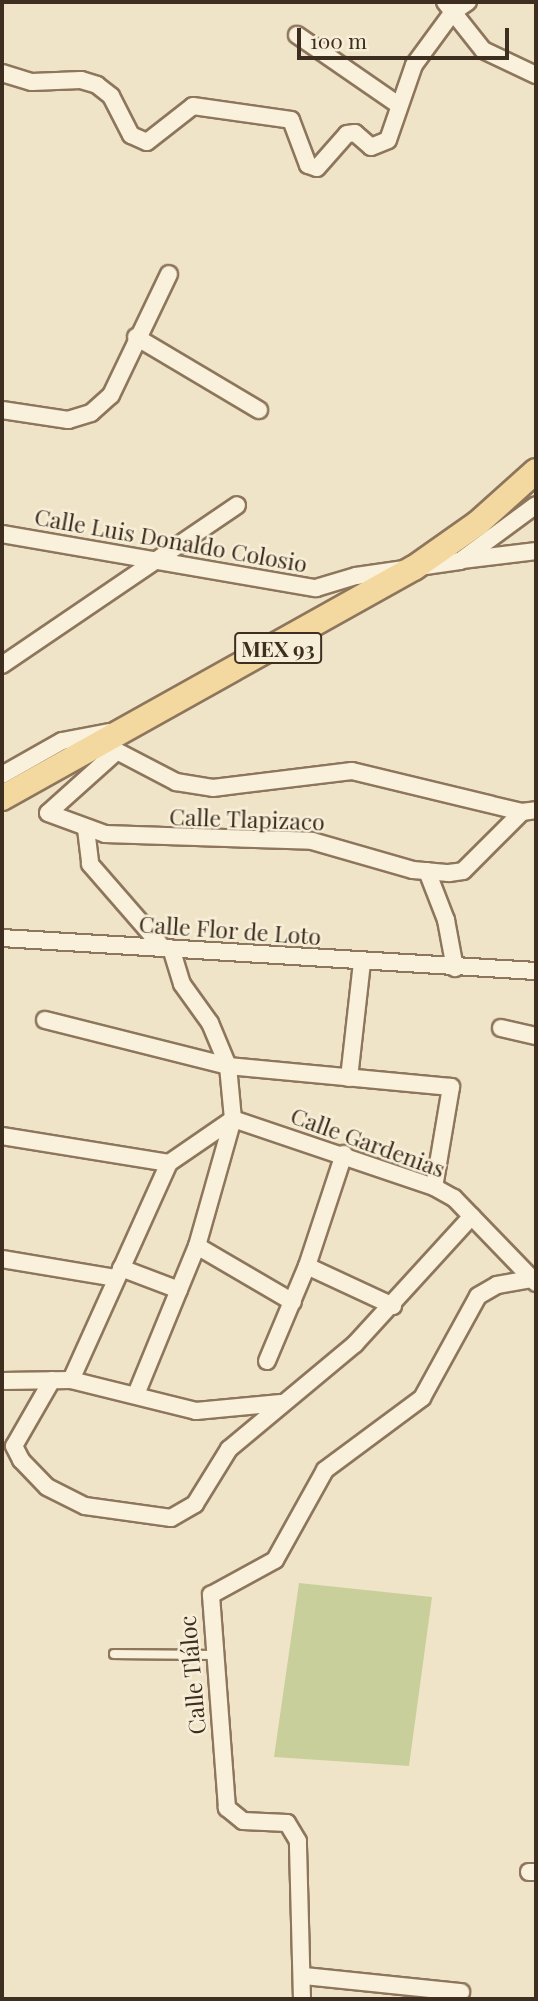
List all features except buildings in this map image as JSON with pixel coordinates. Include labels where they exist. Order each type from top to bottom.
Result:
[{"type":"main road","name":"MEX 93","points":[[3,787],[113,741],[414,568],[478,523],[536,471]]},
{"type":"street","points":[[2,73],[32,82],[81,80],[97,85],[111,96],[131,135],[147,142],[193,106],[291,120],[312,168],[347,134],[355,133],[370,147],[388,140],[397,104],[414,65],[449,7],[468,2]]},
{"type":"street","points":[[449,7],[482,50],[536,75]]},
{"type":"street","points":[[297,35],[397,104]]},
{"type":"street","points":[[2,410],[68,420],[91,413],[111,395],[136,337],[169,274]]},
{"type":"street","points":[[136,337],[258,410]]},
{"type":"street","points":[[2,665],[237,505]]},
{"type":"street","points":[[460,561],[536,505]]},
{"type":"street","name":"Calle Luis Donaldo Colosio","points":[[2,534],[316,588],[414,568],[536,551]]},
{"type":"street","points":[[113,741],[176,782],[213,788],[352,771],[529,811]]},
{"type":"street","name":"Calle Tlapizaco","points":[[113,741],[48,813],[86,828],[142,839],[312,841],[427,871],[463,871],[529,811]]},
{"type":"street","points":[[86,828],[90,864],[167,949],[181,984],[210,1023],[228,1066],[233,1119],[197,1246],[137,1392]]},
{"type":"street","points":[[427,871],[446,920],[455,968]]},
{"type":"street","name":"Calle Flor de Loto","points":[[2,939],[536,971]]},
{"type":"street","points":[[349,1078],[362,962]]},
{"type":"street","points":[[45,1020],[228,1066],[453,1090],[434,1187]]},
{"type":"street","points":[[501,1028],[536,1036]]},
{"type":"street","points":[[71,1380],[169,1163],[233,1119]]},
{"type":"street","name":"Calle Gardenias","points":[[233,1119],[344,1154],[434,1187],[472,1216],[534,1281]]},
{"type":"street","points":[[2,1136],[169,1163]]},
{"type":"street","points":[[267,1361],[307,1266],[344,1154]]},
{"type":"street","points":[[52,1380],[14,1446],[47,1487],[85,1506],[170,1518],[195,1504],[229,1449],[393,1306],[472,1216]]},
{"type":"street","points":[[197,1246],[293,1302]]},
{"type":"street","points":[[2,1259],[118,1273],[179,1290]]},
{"type":"street","points":[[307,1266],[393,1306]]},
{"type":"street","name":"Calle Tláloc","points":[[302,1999],[305,1976],[299,1841],[287,1823],[243,1821],[227,1808],[212,1655],[211,1595],[275,1560],[325,1470],[422,1398],[478,1296],[497,1285],[534,1281]]},
{"type":"street","points":[[2,1381],[71,1380],[137,1392],[196,1411],[281,1403]]},
{"type":"street","points":[[305,1976],[461,1992]]},
{"type":"lane","points":[[114,1654],[212,1655]]},
{"type":"green space","points":[[299,1583],[432,1597],[409,1766],[274,1757]]}]
